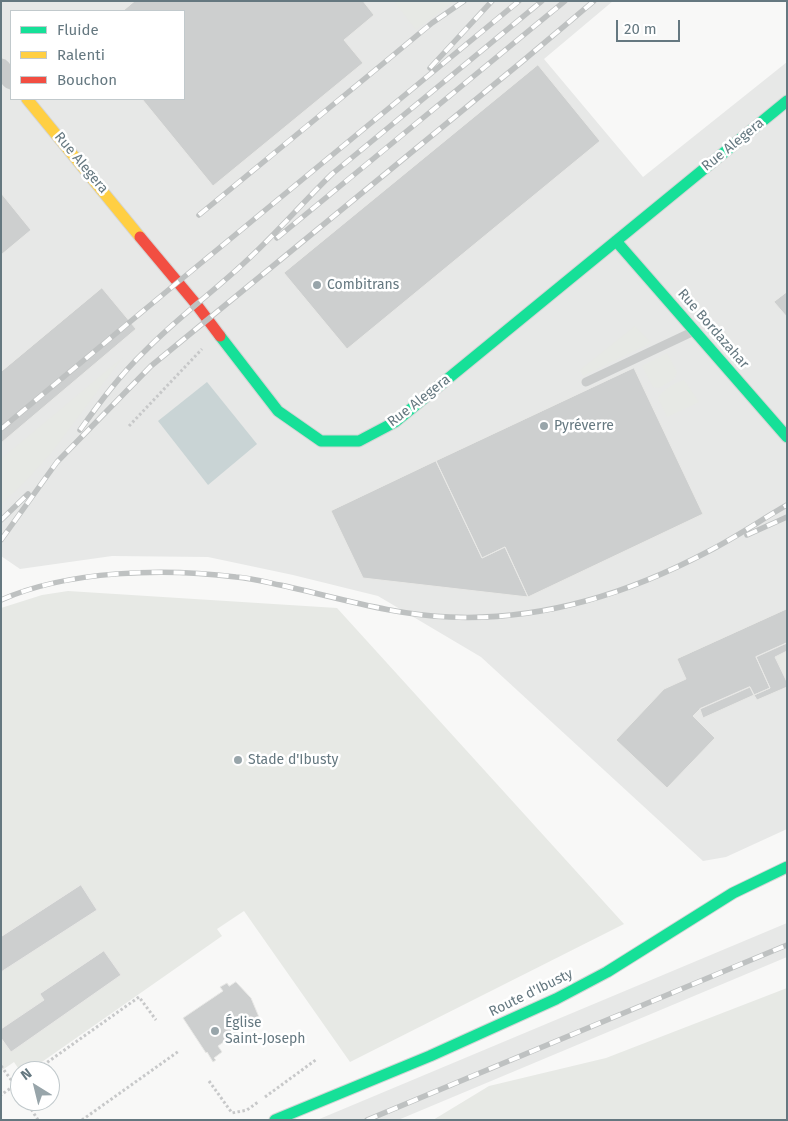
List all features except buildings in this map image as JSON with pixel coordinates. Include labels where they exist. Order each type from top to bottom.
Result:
[{"type":"street","points":[[1,68],[10,79]]},
{"type":"street","name":"Rue Alegera","points":[[28,100],[178,282],[278,411],[321,441],[359,441],[395,422],[787,101]]},
{"type":"street","name":"Rue Bordazahar","points":[[616,241],[787,437]]},
{"type":"street","name":"Route d'Ibusty","points":[[275,1120],[428,1057],[548,1004],[622,962],[734,892],[787,867]]},
{"type":"lane","points":[[586,382],[694,331]]},
{"type":"path","points":[[129,426],[200,350],[221,336]]},
{"type":"path","points":[[49,1061],[139,997],[156,1020]]},
{"type":"path","points":[[82,1120],[179,1051]]},
{"type":"path","points":[[210,1081],[232,1113],[248,1110],[317,1059]]},
{"type":"path","points":[[1,1066],[10,1078]]},
{"type":"shaded area","points":[[1,1],[613,1],[544,59],[643,177],[787,62],[787,829],[726,857],[703,861],[481,657],[378,596],[208,557],[112,556],[20,569],[1,556]]},
{"type":"shaded area","points":[[394,1],[454,1],[416,30]]},
{"type":"shaded area","points":[[635,326],[651,343],[583,376],[580,370]]},
{"type":"shaded area","points":[[667,353],[677,372],[674,379],[659,388],[653,387],[642,366]]},
{"type":"shaded area","points":[[123,357],[52,452],[24,483],[1,504],[1,459]]},
{"type":"shaded area","points":[[684,380],[699,402],[667,417],[658,398],[670,387]]},
{"type":"shaded area","points":[[207,382],[257,444],[208,485],[158,421]]},
{"type":"shaded area","name":"Stade d'Ibusty","points":[[68,591],[337,608],[624,924],[350,1062],[244,911],[217,929],[222,936],[43,1061],[10,1061],[10,1065],[1,1071],[1,608],[42,595]]},
{"type":"shaded area","points":[[787,651],[787,682],[775,657]]},
{"type":"shaded area","points":[[787,923],[787,957],[398,1120],[317,1120]]},
{"type":"shaded area","points":[[787,988],[787,1120],[433,1120],[489,1086],[606,1058]]},
{"type":"railway","points":[[199,215],[432,23],[464,1]]},
{"type":"railway","points":[[430,68],[492,1]]},
{"type":"railway","points":[[1,429],[519,1]]},
{"type":"railway","points":[[80,430],[136,360],[169,328],[232,274],[332,174],[542,1]]},
{"type":"railway","points":[[277,238],[565,1]]},
{"type":"railway","points":[[1,540],[57,462],[151,366],[594,1]]},
{"type":"railway","points":[[1,520],[28,494]]},
{"type":"railway","points":[[1,600],[56,582],[86,577],[148,572],[208,574],[253,579],[364,605],[428,616],[484,617],[518,614],[584,602],[647,580],[719,546],[787,505]]},
{"type":"railway","points":[[747,535],[787,517]]},
{"type":"railway","points":[[367,1120],[787,945]]},
{"type":"traffic: fast","points":[[220,336],[278,411],[321,441],[359,441],[395,422],[787,101]]},
{"type":"traffic: fast","points":[[616,241],[787,437]]},
{"type":"traffic: fast","points":[[275,1120],[430,1056],[556,999],[607,972],[733,893],[787,867]]},
{"type":"traffic: slow","points":[[28,100],[140,237]]},
{"type":"traffic: jam","points":[[140,237],[220,336]]},
{"type":"place","name":"Combitrans","points":[[317,285]]},
{"type":"place","name":"Pyréverre","points":[[544,426]]},
{"type":"place","name":"Stade d'Ibusty","points":[[238,760]]},
{"type":"place","name":"Église Saint-Joseph","points":[[215,1031]]}]
